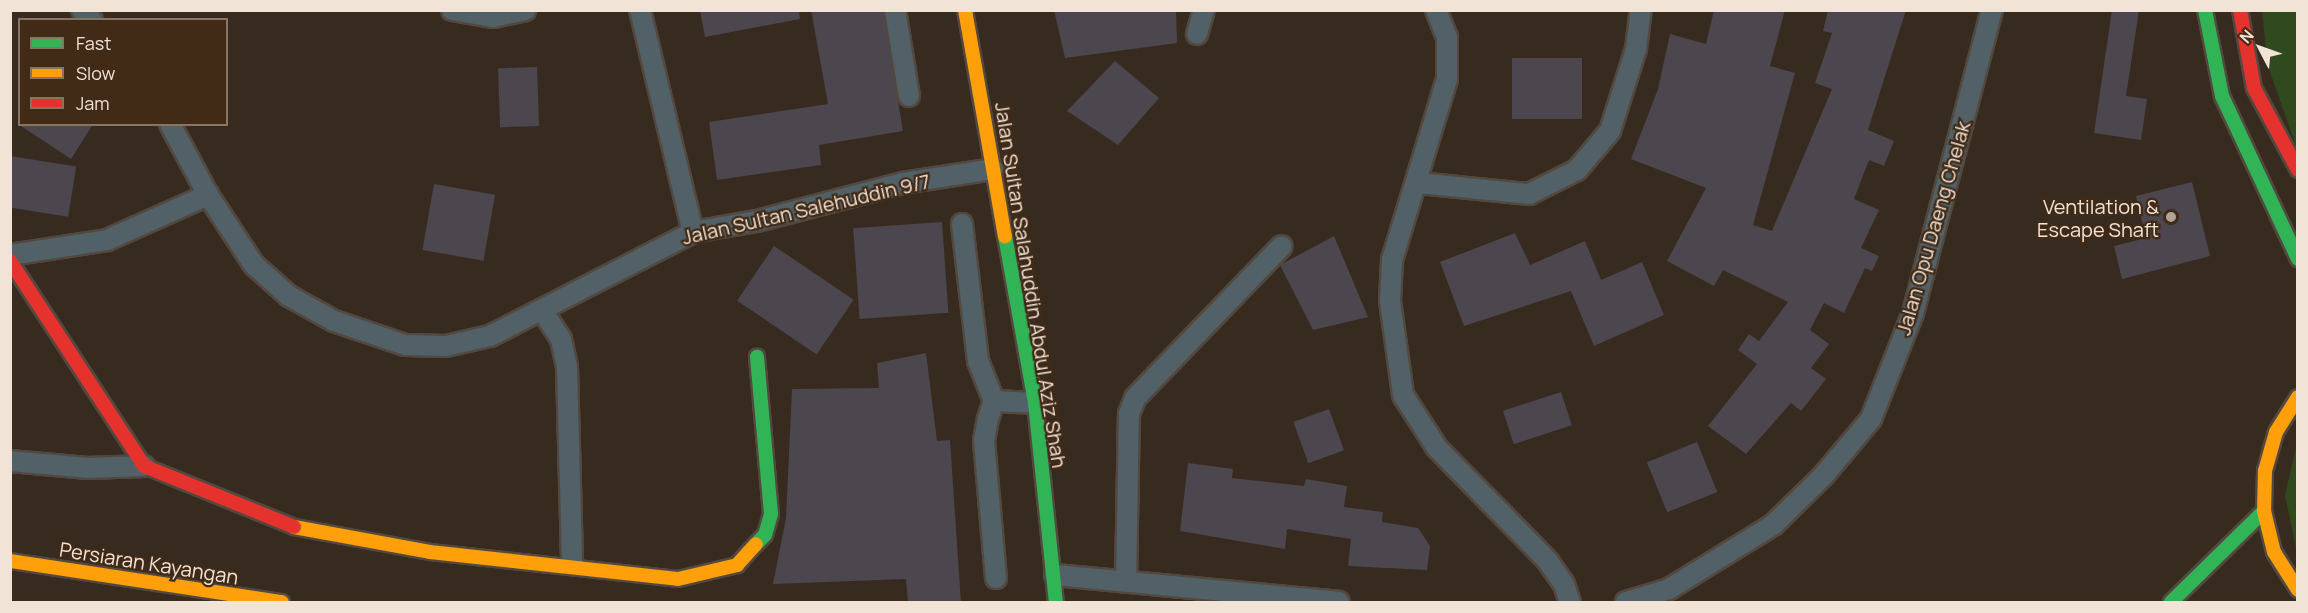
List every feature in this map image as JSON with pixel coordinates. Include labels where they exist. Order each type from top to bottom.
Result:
[{"type":"street","points":[[452,10],[493,17],[525,10]]},
{"type":"street","points":[[640,10],[693,232]]},
{"type":"street","points":[[895,10],[909,96]]},
{"type":"street","name":"Jalan Sultan Salahuddin Abdul Aziz Shah","points":[[965,10],[1035,403],[1055,575],[1056,603]]},
{"type":"street","points":[[1197,34],[1204,10]]},
{"type":"street","points":[[1436,10],[1449,58],[1418,183],[1392,260],[1390,301],[1402,395],[1437,448],[1547,560],[1564,584],[1570,603]]},
{"type":"street","points":[[1418,183],[1529,194],[1577,170],[1610,131],[1636,49],[1641,10]]},
{"type":"street","name":"Jalan Opu Daeng Chelak","points":[[1626,603],[1669,589],[1773,525],[1824,475],[1871,419],[1913,313],[1992,10]]},
{"type":"street","points":[[2205,10],[2222,96],[2298,259]]},
{"type":"street","points":[[2240,10],[2254,87],[2298,170]]},
{"type":"street","name":"Jalan Sultan Salehuddin 9/7","points":[[171,126],[208,195],[254,265],[289,296],[371,337],[405,345],[446,346],[490,336],[693,232],[757,221],[903,183],[993,169]]},
{"type":"street","points":[[10,255],[107,240],[157,222],[208,195]]},
{"type":"street","points":[[963,224],[978,361],[994,401],[984,441],[996,578]]},
{"type":"street","points":[[1126,582],[1129,414],[1134,398],[1282,246]]},
{"type":"street","points":[[10,261],[144,466]]},
{"type":"street","points":[[542,310],[561,339],[567,368],[572,564]]},
{"type":"street","points":[[10,460],[88,468],[144,466],[301,530],[430,552],[572,564],[678,579],[737,566],[765,535],[771,514],[757,357]]},
{"type":"street","points":[[2297,397],[2273,442],[2265,471],[2264,511],[2274,552],[2298,590]]},
{"type":"street","points":[[994,401],[1035,403]]},
{"type":"street","points":[[2171,603],[2264,511]]},
{"type":"street","name":"Persiaran Kayangan","points":[[10,561],[282,603]]},
{"type":"street","points":[[1055,575],[1339,603]]},
{"type":"green space","points":[[2262,11],[2297,11],[2297,149],[2268,66]]},
{"type":"green space","points":[[2297,444],[2297,553],[2285,495]]},
{"type":"building","points":[[700,10],[799,10],[800,19],[705,37]]},
{"type":"building","points":[[811,10],[883,10],[903,131],[819,145],[821,165],[717,180],[709,122],[828,104]]},
{"type":"building","points":[[1054,10],[1176,10],[1177,43],[1065,58]]},
{"type":"building","points":[[1714,10],[1785,10],[1770,66],[1795,73],[1753,225],[1772,231],[1832,89],[1815,83],[1832,33],[1823,31],[1828,10],[1906,10],[1868,130],[1894,141],[1884,166],[1869,160],[1854,199],[1879,210],[1861,248],[1879,256],[1872,271],[1865,268],[1844,313],[1824,303],[1810,330],[1829,344],[1811,368],[1826,379],[1801,411],[1791,403],[1746,454],[1708,426],[1757,364],[1738,350],[1749,334],[1759,341],[1788,302],[1723,270],[1714,286],[1667,261],[1706,188],[1631,159],[1658,89],[1670,34],[1706,44]]},
{"type":"building","points":[[2112,10],[2139,10],[2126,96],[2147,99],[2141,140],[2094,133]]},
{"type":"building","points":[[1512,58],[1582,58],[1582,119],[1512,119]]},
{"type":"building","points":[[1115,61],[1159,98],[1118,145],[1067,111]]},
{"type":"building","points":[[537,67],[539,126],[500,127],[498,68]]},
{"type":"building","points":[[21,126],[92,126],[71,159]]},
{"type":"building","points":[[10,156],[76,166],[68,217],[10,208]]},
{"type":"building","name":"Ventilation & Escape Shaft","points":[[2192,182],[2210,256],[2122,279],[2114,246],[2146,238],[2136,196]]},
{"type":"building","points":[[434,184],[495,195],[483,261],[422,250]]},
{"type":"building","points":[[942,222],[948,313],[860,319],[853,228]]},
{"type":"building","points":[[1515,233],[1530,265],[1585,241],[1601,280],[1642,262],[1664,315],[1594,346],[1571,291],[1464,326],[1440,262]]},
{"type":"building","points":[[1334,236],[1368,317],[1313,330],[1280,265]]},
{"type":"building","points":[[774,246],[854,300],[817,354],[737,301]]},
{"type":"building","points":[[926,353],[937,441],[950,440],[961,603],[908,603],[906,579],[773,584],[786,518],[792,389],[879,388],[877,363]]},
{"type":"building","points":[[1561,392],[1572,425],[1514,444],[1503,411]]},
{"type":"building","points":[[1329,409],[1344,450],[1308,463],[1293,422]]},
{"type":"building","points":[[1697,442],[1717,492],[1667,512],[1647,462]]},
{"type":"building","points":[[1188,463],[1233,469],[1232,478],[1304,486],[1306,479],[1347,486],[1344,507],[1383,512],[1382,522],[1418,528],[1430,546],[1427,570],[1348,566],[1351,539],[1287,529],[1285,549],[1180,531]]},
{"type":"traffic: fast","points":[[2205,10],[2222,96],[2298,259]]},
{"type":"traffic: fast","points":[[1005,236],[1035,403],[1056,602]]},
{"type":"traffic: fast","points":[[756,544],[765,535],[771,514],[757,357]]},
{"type":"traffic: fast","points":[[2171,602],[2264,511]]},
{"type":"traffic: slow","points":[[965,10],[1005,236]]},
{"type":"traffic: slow","points":[[2298,397],[2276,432],[2265,471],[2264,511],[2274,552],[2298,590]]},
{"type":"traffic: slow","points":[[294,527],[430,552],[678,579],[737,565],[756,544]]},
{"type":"traffic: slow","points":[[10,561],[282,602]]},
{"type":"traffic: jam","points":[[2240,10],[2254,88],[2298,170]]},
{"type":"traffic: jam","points":[[10,261],[144,466],[294,527]]},
{"type":"place","name":"Ventilation & Escape Shaft","points":[[2171,217]]}]
